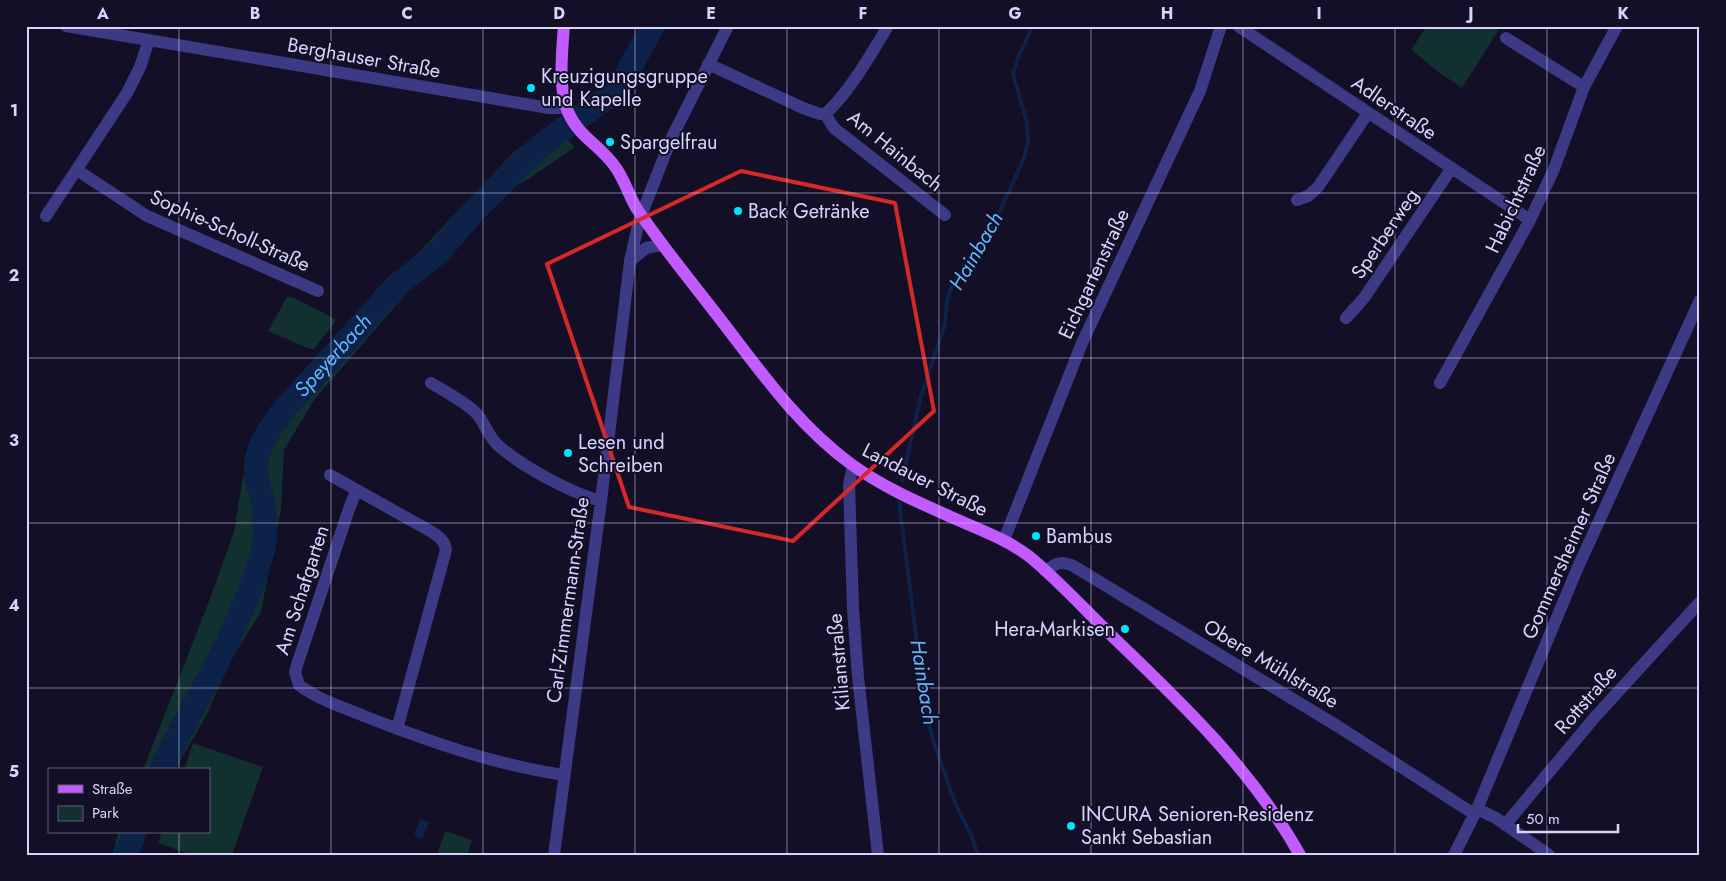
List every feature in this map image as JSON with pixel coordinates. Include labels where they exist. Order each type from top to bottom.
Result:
[{"type":"main road","points":[[564,26],[563,87],[568,112]]},
{"type":"main road","name":"Landauer Straße","points":[[568,112],[582,135],[612,162],[641,215],[662,245],[795,415],[817,437],[867,475],[907,497],[1004,540],[1025,554],[1169,691],[1218,742],[1254,785],[1300,855]]},
{"type":"street","name":"Berghauser Straße","points":[[66,26],[568,112]]},
{"type":"street","name":"Carl-Zimmermann-Straße","points":[[554,855],[635,232],[671,138],[728,26]]},
{"type":"street","name":"Am Hainbach","points":[[708,64],[803,108],[825,114],[845,91],[888,26]]},
{"type":"street","name":"Eichgartenstraße","points":[[1004,540],[1082,344],[1200,91],[1221,26]]},
{"type":"street","name":"Adlerstraße","points":[[1238,26],[1530,220]]},
{"type":"street","name":"Habichtstraße","points":[[1440,383],[1530,220],[1554,169],[1584,87],[1617,26]]},
{"type":"street","points":[[1506,38],[1584,87]]},
{"type":"street","points":[[46,216],[127,93],[140,67],[149,40]]},
{"type":"street","points":[[1297,200],[1308,196],[1318,187],[1368,113]]},
{"type":"street","name":"Am Hainbach","points":[[825,114],[834,128],[945,215]]},
{"type":"street","name":"Sperberweg","points":[[1346,318],[1364,298],[1451,168]]},
{"type":"street","name":"Sophie-Scholl-Straße","points":[[77,170],[147,216],[318,291]]},
{"type":"street","points":[[630,261],[646,248],[662,245]]},
{"type":"street","name":"Gommersheimer Straße","points":[[1454,855],[1476,812],[1578,568],[1700,300]]},
{"type":"street","points":[[431,383],[474,410],[492,439],[506,452],[552,480],[587,497],[601,501]]},
{"type":"street","name":"Kilianstraße","points":[[854,466],[849,484],[853,609],[858,677],[878,855]]},
{"type":"street","points":[[330,475],[432,532],[445,545],[446,550],[397,729]]},
{"type":"street","name":"Am Schafgarten","points":[[356,491],[295,672],[299,685],[305,690],[397,729],[524,768],[564,775]]},
{"type":"street","name":"Obere Mühlstraße","points":[[1045,572],[1058,562],[1075,567],[1339,726],[1476,812]]},
{"type":"street","name":"Rottstraße","points":[[1505,825],[1618,690],[1700,602]]},
{"type":"street","points":[[1476,812],[1505,825],[1549,855]]},
{"type":"highlighted area","points":[[741,171],[895,203],[934,411],[793,541],[629,507],[547,264]]},
{"type":"green space","points":[[1427,26],[1501,26],[1462,88],[1411,50]]},
{"type":"green space","points":[[555,128],[575,147],[530,178],[503,193],[452,251],[418,280],[314,400],[284,450],[281,509],[261,612],[231,660],[206,716],[176,768],[144,768],[234,532],[243,477],[260,429],[285,393],[514,152],[537,136]]},
{"type":"green space","points":[[287,297],[292,297],[335,319],[335,322],[314,349],[268,331]]},
{"type":"green space","points":[[193,743],[263,767],[232,855],[192,855],[158,843],[161,834],[210,834],[210,768],[185,768]]},
{"type":"green space","points":[[445,831],[472,840],[467,855],[437,855]]},
{"type":"green space","points":[[118,834],[144,834],[135,855],[113,855]]},
{"type":"water","points":[[420,819],[429,822],[422,839],[414,836]]},
{"type":"waterway","name":"Speyerbach","points":[[162,768],[234,628],[261,559],[265,539],[265,520],[256,472],[258,452],[272,425],[395,287],[439,252],[478,207],[540,146],[605,99],[622,82],[653,26]]},
{"type":"waterway","name":"Hainbach","points":[[902,480],[921,396],[945,324],[947,300],[952,285],[986,240],[1023,161],[1028,142],[1027,123],[1013,74],[1019,55],[1033,26]]},
{"type":"waterway","name":"Hainbach","points":[[899,502],[926,714],[956,805],[971,835],[978,855]]},
{"type":"waterway","name":"Speyerbach","points":[[126,855],[134,834]]},
{"type":"place","name":"Kreuzigungsgruppe und Kapelle","points":[[531,88]]},
{"type":"place","name":"Spargelfrau","points":[[610,142]]},
{"type":"place","name":"Back Getränke","points":[[738,211]]},
{"type":"place","name":"Lesen und Schreiben","points":[[568,453]]},
{"type":"place","name":"Bambus","points":[[1036,536]]},
{"type":"place","name":"Hera-Markisen","points":[[1125,629]]},
{"type":"place","name":"INCURA Senioren-Residenz Sankt Sebastian","points":[[1071,826]]}]
